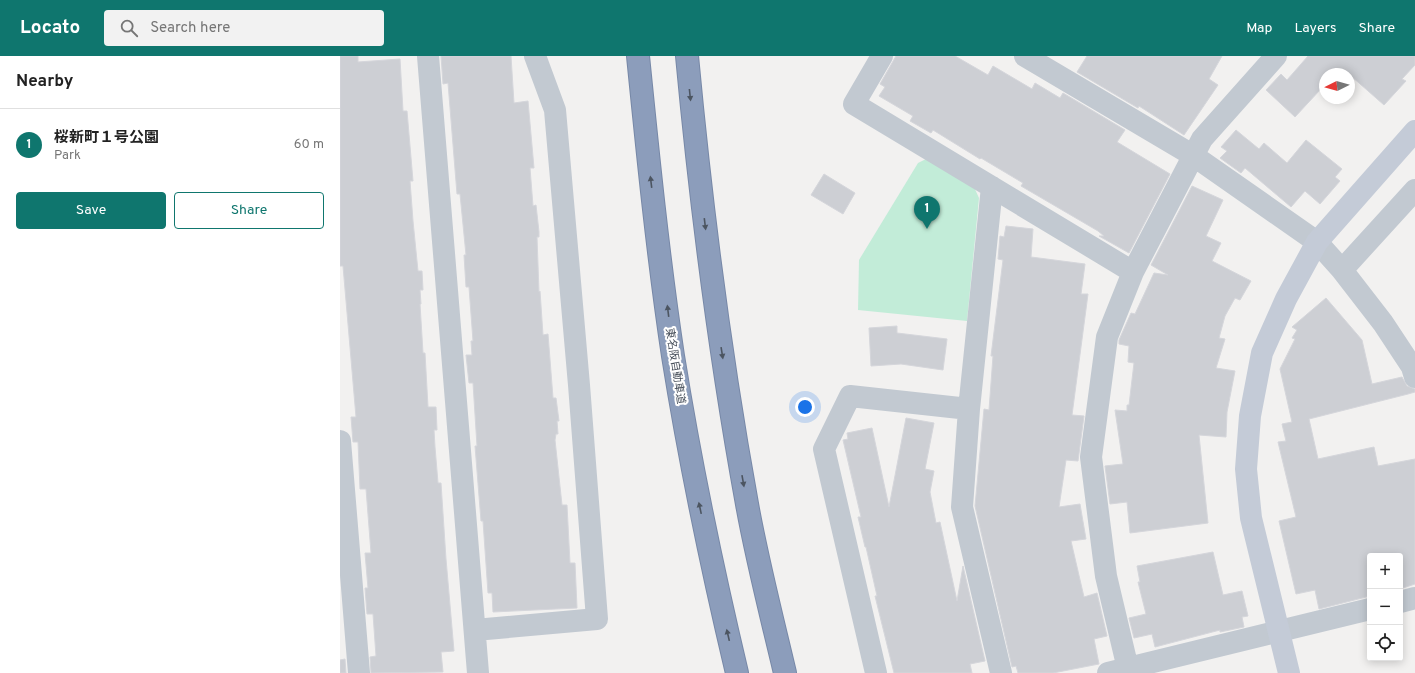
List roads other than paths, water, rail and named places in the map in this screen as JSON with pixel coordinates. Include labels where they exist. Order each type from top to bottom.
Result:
[{"type":"highway","name":"東名阪自動車道","points":[[638,56],[649,163],[673,356],[700,506],[738,673]]},
{"type":"highway","points":[[686,56],[697,161],[721,348],[747,506],[785,673]]},
{"type":"street","points":[[428,56],[478,673]]},
{"type":"street","points":[[475,630],[598,619],[555,110],[535,56]]},
{"type":"street","points":[[882,56],[854,104],[1133,272]]},
{"type":"street","points":[[1026,56],[1194,156],[1316,242],[1342,270],[1383,323],[1412,367],[1415,377]]},
{"type":"street","points":[[1276,56],[1202,139],[1133,272],[1107,337],[1091,457],[1106,576],[1122,671],[1367,611]]},
{"type":"street","points":[[1289,673],[1251,518],[1246,469],[1250,416],[1262,352],[1286,299],[1316,242],[1415,132]]},
{"type":"street","points":[[992,187],[969,408],[962,507],[1001,673]]},
{"type":"street","points":[[1342,270],[1415,190]]},
{"type":"street","points":[[876,673],[824,449],[850,396],[969,408]]},
{"type":"street","points":[[340,441],[359,673]]},
{"type":"street","points":[[1403,601],[1415,598]]},
{"type":"place","name":"桜新町１号公園","points":[[927,229]]}]
